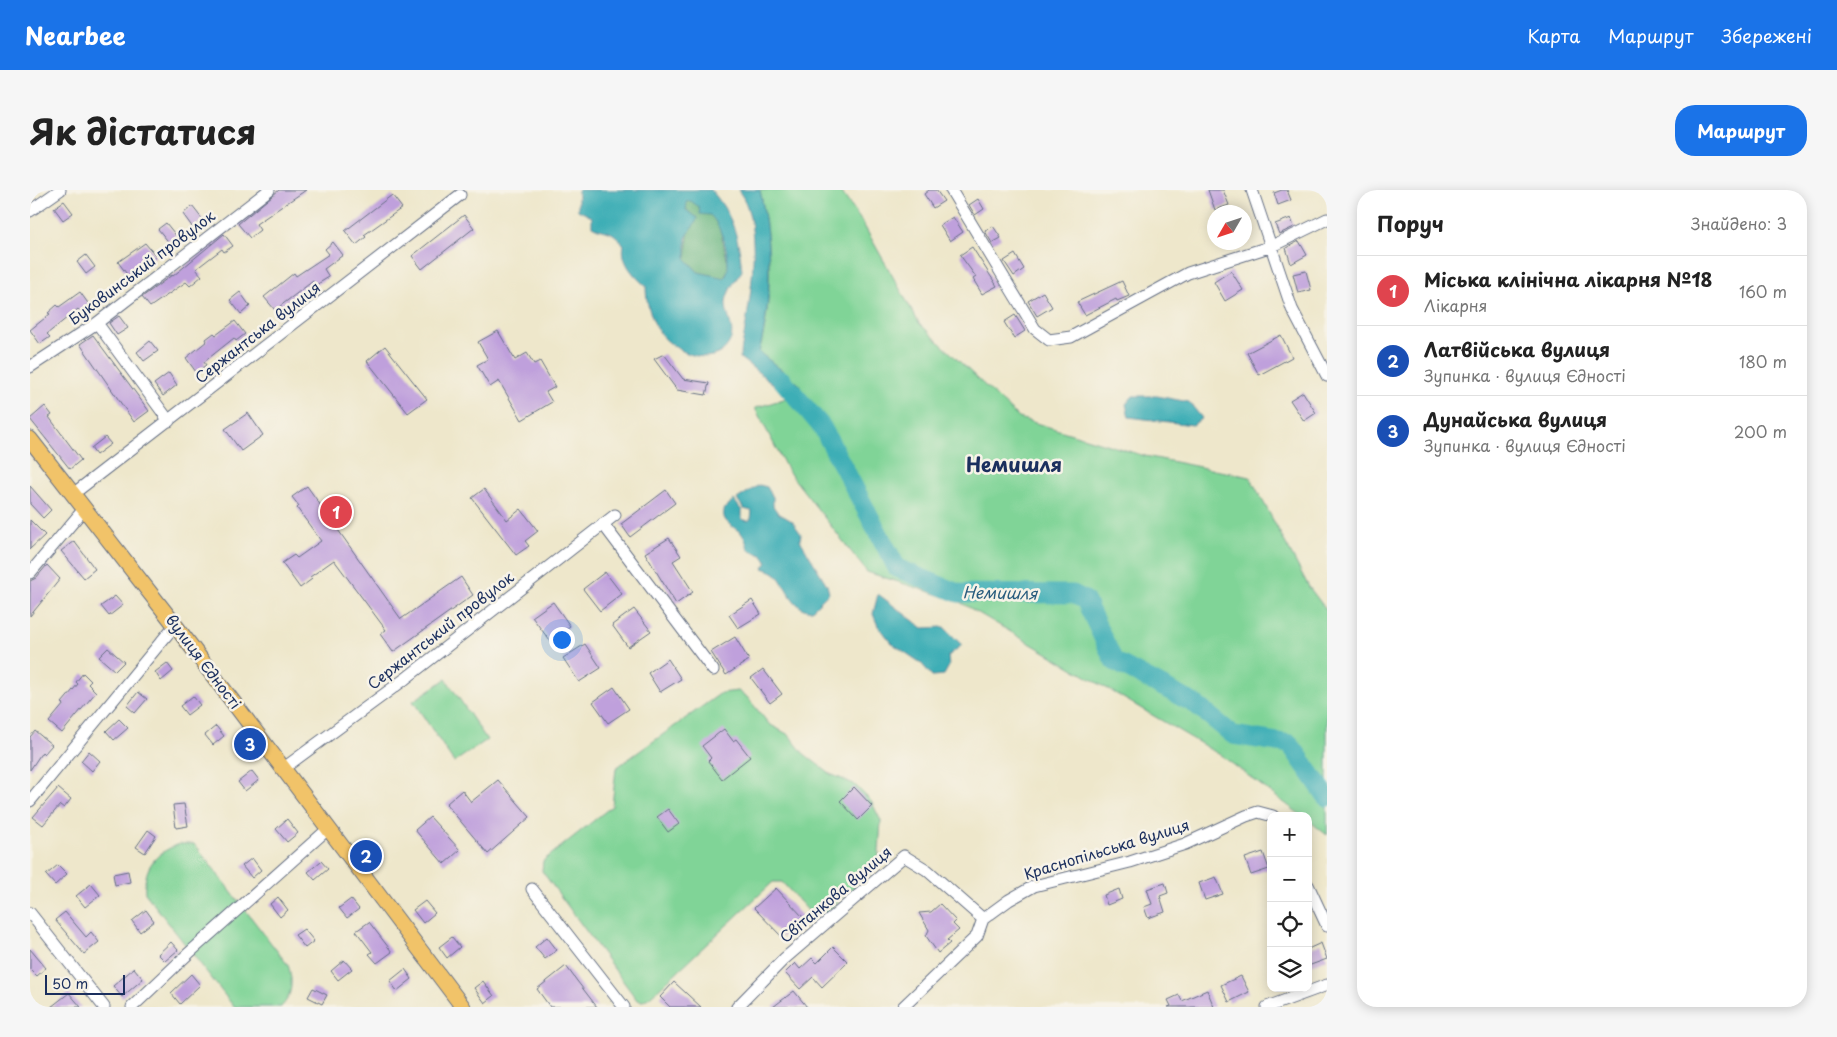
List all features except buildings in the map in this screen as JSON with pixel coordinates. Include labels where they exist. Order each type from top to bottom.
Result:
[{"type":"main road","name":"вулиця Єдності","points":[[30,439],[175,625],[463,1007]]},
{"type":"street","points":[[30,211],[60,190]]},
{"type":"street","name":"Буковинський провулок","points":[[30,367],[97,323],[269,190]]},
{"type":"street","points":[[951,190],[1035,328],[1049,340],[1071,337],[1188,273],[1272,246],[1327,219]]},
{"type":"street","points":[[1252,190],[1292,309],[1326,371]]},
{"type":"street","name":"Сержантська вулиця","points":[[74,494],[461,197]]},
{"type":"street","points":[[97,323],[169,421]]},
{"type":"street","points":[[30,573],[84,509]]},
{"type":"street","name":"Сержантський провулок","points":[[284,768],[405,679],[614,515]]},
{"type":"street","points":[[603,524],[713,670]]},
{"type":"street","points":[[30,801],[175,625]]},
{"type":"street","name":"Краснопільська вулиця","points":[[984,919],[1009,900],[1034,886],[1130,862],[1185,844],[1246,816],[1258,812],[1267,814]]},
{"type":"street","points":[[132,1007],[329,828]]},
{"type":"street","name":"Світанкова вулиця","points":[[737,1007],[784,959],[904,856],[927,870],[984,919]]},
{"type":"street","points":[[532,889],[624,1007]]},
{"type":"street","points":[[1312,893],[1327,926]]},
{"type":"street","points":[[30,913],[104,1007]]},
{"type":"street","points":[[903,1007],[976,936],[984,919]]},
{"type":"street","points":[[1267,1007],[1327,985]]},
{"type":"green space","points":[[760,190],[840,190],[862,222],[919,323],[1019,418],[1145,456],[1250,477],[1309,587],[1327,611],[1327,835],[1312,823],[1312,812],[1297,812],[1222,756],[958,601],[867,572],[788,471],[755,408],[790,397],[803,398],[799,384],[759,352],[764,332],[769,291],[767,230]]},
{"type":"green space","points":[[691,200],[715,219],[719,225],[729,268],[724,278],[698,272],[686,259],[690,214],[685,207],[687,201]]},
{"type":"green space","points":[[446,679],[487,740],[454,762],[413,701]]},
{"type":"green space","points":[[738,691],[747,697],[769,724],[789,735],[803,753],[830,774],[854,784],[871,801],[881,821],[878,866],[825,913],[814,917],[782,882],[773,882],[650,997],[643,1001],[637,1000],[542,871],[543,861],[612,806],[616,768],[721,693]]},
{"type":"green space","points":[[180,844],[194,844],[288,965],[291,987],[288,997],[281,1007],[234,1007],[145,893],[146,876],[153,862],[164,851]]},
{"type":"water","points":[[578,190],[711,190],[719,199],[734,228],[742,271],[732,286],[726,302],[732,333],[729,343],[722,351],[713,356],[692,355],[672,345],[664,338],[651,314],[646,286],[633,274],[626,263],[623,251],[624,245],[612,233],[592,226],[592,217],[578,210]],"holes":[[[687,201],[691,201],[699,207],[700,214],[710,215],[714,220],[722,236],[728,265],[724,278],[698,272],[686,259],[686,238],[698,218],[686,210]]]},
{"type":"water","points":[[738,190],[760,190],[764,210],[769,271],[767,312],[759,352],[799,384],[804,399],[790,397],[740,358],[750,296],[753,248],[752,225],[747,206]]},
{"type":"water","points":[[1133,396],[1157,396],[1189,402],[1202,418],[1193,425],[1129,417],[1126,404]]},
{"type":"water","points":[[759,485],[767,487],[773,497],[773,506],[778,513],[792,521],[801,534],[800,540],[827,585],[829,593],[812,610],[806,610],[796,603],[777,575],[763,568],[767,562],[765,559],[748,549],[742,534],[729,524],[724,517],[725,508],[734,500],[742,511],[742,519],[748,521],[751,519],[752,511],[744,509],[737,499]]},
{"type":"water","points":[[878,594],[923,628],[944,627],[962,645],[948,656],[949,666],[944,675],[932,676],[921,663],[893,644],[878,626],[873,614]]},
{"type":"waterway","name":"Немишля","points":[[782,380],[822,427],[897,568],[958,593],[1073,594],[1085,600],[1114,661],[1195,704],[1233,735],[1290,744],[1327,797]]},
{"type":"place","name":"Міська клінічна лікарня №18","points":[[336,512]]},
{"type":"place","name":"Дунайська вулиця","points":[[250,744]]},
{"type":"place","name":"Латвійська вулиця","points":[[366,856]]},
{"type":"district","name":"Немишля","points":[[1014,465]]}]
